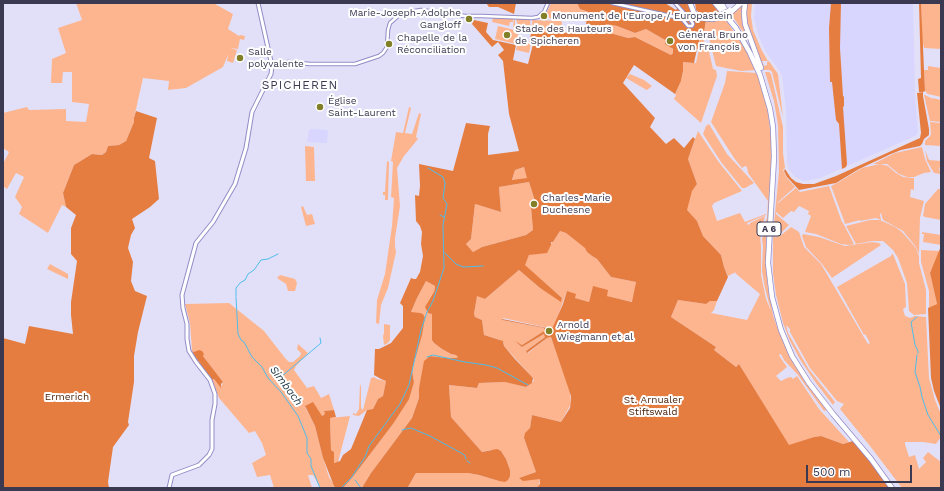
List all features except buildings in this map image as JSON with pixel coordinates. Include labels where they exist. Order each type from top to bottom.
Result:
[{"type":"highway","points":[[690,3],[694,13],[700,18],[712,19],[730,12],[740,3]]},
{"type":"highway","points":[[694,3],[695,11],[702,17],[721,16]]},
{"type":"highway","name":"A 6","points":[[717,3],[730,12],[761,68]]},
{"type":"highway","name":"A 6","points":[[717,3],[746,44],[758,69],[767,96],[773,127],[774,147],[768,255],[772,297],[781,330],[792,356],[807,380],[879,464],[896,488]]},
{"type":"highway","name":"A 6","points":[[745,3],[745,24],[771,101],[777,137],[771,254],[775,297],[782,323],[795,355],[827,405]]},
{"type":"highway","name":"A 6","points":[[834,413],[892,488]]},
{"type":"main road","points":[[169,488],[172,475],[199,465],[211,453],[213,438],[212,420],[215,394],[211,382],[196,362],[190,351],[187,339],[187,324],[182,303],[182,292],[196,243],[213,222],[235,184],[246,148],[252,112],[270,78],[272,66],[258,3]]},
{"type":"street","points":[[272,66],[288,62],[310,64],[355,64],[379,56],[387,47],[390,23],[398,16],[408,12],[421,10],[465,16],[535,18],[544,12],[548,3]]},
{"type":"street","points":[[612,3],[678,18],[688,26],[693,24],[675,3]]},
{"type":"shaded area","points":[[76,3],[215,4],[233,14],[228,29],[239,36],[245,36],[244,40],[240,39],[238,49],[230,48],[237,50],[233,63],[227,61],[228,55],[223,67],[186,88],[168,90],[169,81],[143,78],[134,122],[126,141],[119,145],[108,146],[106,152],[102,155],[92,154],[74,165],[63,193],[66,207],[62,205],[48,233],[19,214],[22,207],[15,197],[24,177],[16,173],[7,189],[3,186],[3,164],[9,152],[3,148],[3,113],[27,107],[29,110],[66,109],[66,121],[86,122],[89,104],[72,102],[72,72],[63,72],[62,83],[51,83],[52,59],[66,53],[58,28],[82,20]]},
{"type":"shaded area","points":[[551,3],[577,3],[580,9],[602,18],[601,20],[586,20],[586,22],[576,19],[549,18],[546,14]]},
{"type":"shaded area","points":[[744,3],[743,8],[753,47],[731,14]]},
{"type":"shaded area","points":[[746,3],[752,3],[751,16],[753,30],[768,61],[762,61],[764,66],[767,65],[767,62],[769,61],[778,74],[783,117],[772,72],[770,70],[764,70],[748,28],[745,10]]},
{"type":"shaded area","points":[[755,3],[913,3],[917,135],[820,178],[804,181],[795,177],[789,170],[787,163],[786,110],[782,75],[766,52],[759,37],[754,19]]},
{"type":"shaded area","points":[[941,3],[941,49],[924,48],[922,44],[921,4]]},
{"type":"shaded area","points":[[724,17],[746,50],[756,70],[741,71],[716,66],[709,38],[704,32],[706,21]]},
{"type":"shaded area","points":[[493,18],[513,19],[513,22],[510,22],[509,26],[492,22]]},
{"type":"shaded area","points":[[514,19],[515,25],[518,25],[516,19],[530,19],[531,31],[513,27]]},
{"type":"shaded area","points":[[532,20],[561,21],[561,33],[535,32],[533,31]]},
{"type":"shaded area","points":[[606,24],[617,26],[635,33],[646,29],[665,40],[673,50],[673,53],[671,55],[635,37],[628,38],[610,33],[605,27]]},
{"type":"shaded area","name":"Stade des Hauteurs de Spicheren","points":[[498,26],[519,31],[516,44],[495,39]]},
{"type":"shaded area","points":[[702,38],[708,47],[713,69],[716,70],[717,76],[701,123],[674,99],[681,81],[683,62],[696,63],[699,49],[697,48],[699,40]]},
{"type":"shaded area","points":[[518,41],[531,44],[529,53],[516,50]]},
{"type":"shaded area","points":[[928,66],[941,68],[941,97],[928,94],[925,91],[924,70],[928,70]]},
{"type":"shaded area","points":[[727,71],[757,73],[767,106],[772,152],[767,234],[763,234],[762,232],[767,218],[768,201],[748,173],[747,167],[745,166],[742,168],[734,158],[711,122],[725,83]]},
{"type":"shaded area","points":[[765,72],[769,72],[771,74],[783,127],[783,153],[785,168],[783,170],[787,178],[795,187],[778,202],[777,210],[778,203],[796,188],[800,192],[829,186],[842,222],[854,244],[841,244],[816,234],[805,232],[811,216],[808,214],[809,211],[799,206],[794,212],[791,211],[783,218],[776,212],[776,214],[789,225],[779,235],[773,234],[779,172],[778,125],[774,101]]},
{"type":"shaded area","points":[[630,74],[644,80],[652,86],[647,90],[645,89],[626,78]]},
{"type":"shaded area","points":[[924,95],[933,99],[941,100],[941,122],[930,121]]},
{"type":"shaded area","points":[[409,107],[411,108],[405,133],[412,134],[419,113],[421,114],[416,137],[418,139],[404,156],[397,168],[400,206],[395,238],[396,252],[388,288],[381,305],[379,324],[376,323],[377,300],[385,274],[392,226],[394,198],[391,197],[393,162],[391,161],[396,132],[403,133]]},
{"type":"shaded area","points":[[930,122],[941,123],[941,146],[925,145],[925,141],[931,135]]},
{"type":"shaded area","points":[[709,124],[727,154],[754,183],[742,188],[721,162],[703,134],[706,126]]},
{"type":"shaded area","points":[[309,130],[328,131],[327,143],[307,142]]},
{"type":"shaded area","points":[[698,131],[718,161],[742,191],[714,203],[712,206],[717,221],[740,213],[745,222],[766,214],[747,223],[748,225],[765,216],[760,235],[761,275],[766,299],[771,311],[762,271],[762,238],[764,236],[766,236],[768,289],[777,327],[794,363],[827,410],[824,411],[798,375],[784,360],[781,354],[779,355],[787,367],[776,376],[781,381],[791,377],[793,379],[797,376],[819,409],[849,442],[843,444],[821,436],[789,446],[739,364],[736,367],[714,350],[716,347],[671,317],[678,300],[706,304],[710,301],[717,301],[714,310],[711,313],[747,320],[760,294],[735,273],[738,271],[728,276],[721,255],[703,236],[697,221],[686,210],[692,190],[697,184],[688,159]]},
{"type":"shaded area","points":[[305,146],[314,147],[315,181],[306,181]]},
{"type":"shaded area","points":[[922,147],[925,159],[931,172],[914,177],[907,177],[899,174],[887,164],[873,164],[895,153]]},
{"type":"shaded area","points":[[925,150],[929,160],[941,161],[939,171],[941,169],[941,174],[934,173],[927,161]]},
{"type":"shaded area","points":[[387,161],[389,162],[388,200],[385,200],[385,195],[383,195],[383,192],[385,192]]},
{"type":"shaded area","points":[[880,164],[888,166],[903,177],[914,178],[914,190],[911,189],[910,197],[924,201],[920,218],[919,254],[916,247],[903,231],[883,220],[881,213],[881,220],[876,218],[845,224],[831,186],[862,168]]},
{"type":"shaded area","points":[[524,167],[528,178],[512,181],[515,170]]},
{"type":"shaded area","points":[[529,182],[535,201],[531,207],[533,230],[526,235],[482,247],[473,252],[466,244],[471,239],[475,204],[501,212],[499,187]]},
{"type":"shaded area","points":[[938,189],[941,189],[941,220],[923,216],[925,204]]},
{"type":"shaded area","points":[[303,206],[307,215],[312,214],[315,224],[306,226],[301,207]]},
{"type":"shaded area","points":[[870,220],[880,220],[895,227],[902,232],[916,248],[926,290],[926,314],[914,315],[909,311],[907,283],[898,258],[893,250],[883,241],[872,241],[856,244],[846,226]]},
{"type":"shaded area","points":[[791,227],[799,232],[804,247],[821,264],[868,344],[870,343],[837,287],[893,254],[905,284],[906,307],[903,309],[905,316],[910,318],[915,316],[926,317],[929,378],[935,400],[941,414],[941,437],[936,444],[905,442],[905,444],[909,457],[915,455],[919,469],[926,462],[923,458],[928,452],[941,462],[941,488],[902,488],[840,409],[844,404],[837,401],[810,368],[790,332],[790,329],[786,325],[788,333],[808,368],[835,402],[833,405],[801,361],[790,341],[783,323],[776,295],[773,273],[773,237],[780,236]]},
{"type":"shaded area","points":[[560,231],[566,233],[586,248],[587,252],[597,259],[611,277],[636,282],[633,302],[606,296],[593,287],[589,302],[575,298],[567,291],[553,329],[503,318],[502,320],[544,328],[544,331],[522,345],[518,343],[522,347],[544,334],[546,336],[526,351],[528,353],[547,338],[551,337],[570,391],[571,404],[561,422],[532,415],[530,428],[524,438],[536,472],[519,478],[540,479],[539,487],[409,488],[408,487],[416,473],[468,473],[499,481],[510,470],[501,451],[490,450],[482,452],[451,417],[449,385],[477,388],[479,383],[506,382],[526,387],[534,381],[504,346],[504,343],[500,340],[484,335],[482,320],[475,317],[474,314],[477,295],[485,299],[519,270],[540,288],[561,301],[562,298],[524,265],[529,255],[553,242]]},
{"type":"shaded area","points":[[922,232],[941,235],[941,245],[923,242],[924,234],[922,234]]},
{"type":"shaded area","points":[[803,234],[819,237],[845,246],[872,242],[879,243],[881,245],[832,278],[822,264],[806,247],[802,236]]},
{"type":"shaded area","points":[[921,250],[940,251],[930,273],[937,304],[929,308],[929,291],[921,262]]},
{"type":"shaded area","points":[[50,264],[68,274],[68,279],[47,269]]},
{"type":"shaded area","points":[[280,275],[295,279],[297,283],[295,291],[288,291],[286,284],[277,278]]},
{"type":"shaded area","points":[[426,281],[435,286],[432,313],[433,341],[442,349],[451,354],[457,355],[458,357],[446,358],[430,356],[419,388],[419,398],[412,418],[371,473],[363,488],[343,488],[393,424],[414,382],[412,370],[416,357],[411,312]]},
{"type":"shaded area","points":[[229,303],[264,331],[289,362],[293,362],[300,356],[301,353],[297,349],[298,344],[308,353],[294,370],[307,388],[314,386],[321,398],[329,394],[334,410],[324,411],[325,414],[322,416],[305,407],[315,426],[329,477],[336,488],[321,488],[313,475],[308,475],[312,488],[274,488],[270,475],[257,477],[252,463],[266,455],[262,443],[255,431],[249,433],[219,398],[212,380],[214,379],[221,387],[223,382],[203,356],[192,350],[190,323],[185,304]]},
{"type":"shaded area","points":[[384,324],[390,325],[390,340],[384,345],[383,336]]},
{"type":"shaded area","points":[[374,377],[386,381],[383,396],[378,399],[373,409],[367,410],[359,416],[353,415],[353,413],[356,414],[359,409],[360,384],[361,408],[363,410],[371,378]]},
{"type":"shaded area","points":[[350,416],[338,462],[333,463],[334,452],[331,450],[330,418]]},
{"type":"green space","points":[[486,3],[516,3],[514,14],[498,7],[489,7]]},
{"type":"green space","name":"St. Arnualer Stiftswald","points":[[577,3],[665,3],[676,10],[679,5],[678,3],[689,3],[691,11],[706,21],[704,32],[707,35],[699,40],[699,49],[697,49],[694,63],[683,62],[681,81],[675,94],[634,65],[623,83],[655,118],[650,127],[666,144],[674,138],[684,148],[693,137],[695,139],[688,159],[697,184],[692,191],[687,210],[697,221],[703,236],[721,255],[728,277],[717,301],[710,301],[706,304],[678,300],[671,317],[716,347],[714,350],[736,367],[739,364],[789,445],[821,436],[843,444],[853,441],[875,467],[890,488],[537,488],[540,484],[540,479],[523,481],[519,478],[536,472],[524,438],[525,433],[530,428],[532,415],[561,422],[570,408],[571,396],[551,337],[547,338],[527,353],[526,351],[545,337],[544,334],[522,347],[515,341],[522,345],[544,331],[544,328],[502,319],[552,329],[567,291],[576,294],[575,298],[589,302],[593,286],[608,290],[607,296],[632,302],[636,282],[611,277],[597,259],[587,252],[585,248],[566,233],[560,231],[553,242],[551,242],[547,253],[529,255],[525,265],[562,298],[561,302],[540,288],[519,270],[485,299],[477,296],[474,314],[475,317],[482,320],[484,335],[503,341],[504,346],[533,378],[532,383],[526,387],[505,382],[479,383],[477,388],[449,385],[451,417],[482,452],[497,449],[501,451],[510,470],[508,480],[505,482],[499,481],[468,473],[416,473],[408,487],[409,488],[363,488],[371,473],[412,418],[419,398],[419,388],[424,361],[430,356],[446,358],[458,357],[442,349],[432,340],[432,314],[428,313],[425,307],[434,292],[435,286],[426,281],[411,312],[423,314],[425,318],[422,335],[412,370],[414,382],[409,399],[393,424],[352,478],[343,488],[336,488],[334,486],[323,458],[315,426],[305,406],[313,402],[322,416],[325,414],[324,411],[334,410],[336,417],[330,418],[331,450],[334,452],[334,463],[340,461],[343,455],[351,449],[367,410],[373,409],[378,399],[383,396],[386,381],[374,375],[375,349],[379,349],[391,343],[403,328],[403,306],[400,303],[411,278],[416,279],[420,272],[423,256],[421,244],[422,232],[416,221],[415,195],[419,196],[419,164],[453,171],[466,123],[490,126],[488,134],[488,155],[519,151],[509,114],[503,61],[498,55],[504,50],[498,42],[492,47],[472,24],[474,20],[488,23],[486,32],[493,40],[516,45],[513,60],[528,64],[533,44],[529,42],[531,34],[529,31],[554,33],[587,32],[591,25],[586,24],[587,18],[589,17],[601,20],[602,17],[580,9]],"holes":[[[606,24],[617,26],[635,33],[646,29],[665,40],[665,44],[673,49],[673,53],[671,55],[635,37],[628,38],[610,33],[605,27]],[[524,167],[527,178],[512,180],[515,170]],[[529,182],[535,201],[531,207],[533,230],[526,235],[482,247],[473,252],[466,244],[471,239],[475,204],[501,212],[499,187]]]},
{"type":"green space","points":[[695,3],[712,3],[721,13],[712,16],[703,16],[696,10]]},
{"type":"green space","points":[[831,3],[841,3],[840,48],[847,164],[846,167],[842,169],[839,124],[836,120],[832,82],[830,82],[829,28]]},
{"type":"green space","points":[[919,3],[926,3],[921,4],[925,91],[923,92],[919,92],[918,79],[921,78]]},
{"type":"green space","points":[[923,92],[929,135],[924,139],[920,146],[891,154],[859,169],[836,183],[799,190],[787,177],[784,171],[785,169],[791,178],[796,182],[803,184],[814,184],[836,176],[920,138],[921,133],[917,93]]},
{"type":"green space","name":"Ermerich","points":[[136,111],[157,118],[149,158],[155,161],[159,199],[132,219],[135,228],[131,235],[128,248],[133,262],[131,281],[135,291],[147,296],[134,356],[134,382],[128,422],[129,425],[113,447],[108,482],[109,488],[3,488],[3,338],[25,344],[29,326],[73,334],[71,302],[77,261],[71,254],[71,228],[76,215],[66,207],[63,193],[74,165],[92,154],[102,155],[106,152],[108,146],[119,145],[126,141],[134,122]]},
{"type":"green space","points":[[941,246],[941,409],[931,378],[928,308],[937,304],[930,273]]},
{"type":"green space","points":[[192,350],[194,352],[199,350],[202,351],[204,354],[203,356],[223,382],[221,384],[221,388],[214,379],[212,380]]},
{"type":"waterway","points":[[341,488],[351,478],[365,457],[369,446],[400,404],[409,385],[421,330],[444,268],[443,225],[447,204],[443,198],[445,183],[443,177],[428,168]]},
{"type":"waterway","points":[[440,215],[444,217]]},
{"type":"waterway","points":[[445,253],[456,264],[463,267],[483,266]]},
{"type":"waterway","name":"Simbach","points":[[236,296],[236,288],[245,280],[248,274],[254,270],[261,260],[268,259],[278,254]]},
{"type":"waterway","name":"Simbach","points":[[236,297],[238,334],[252,357],[262,367],[268,378],[281,392],[298,416],[307,438],[307,453],[311,459],[311,466],[320,488]]},
{"type":"waterway","points":[[917,317],[911,322],[918,353]]},
{"type":"waterway","points":[[285,380],[282,376],[321,343],[320,338]]},
{"type":"waterway","points":[[427,357],[433,355],[497,368],[528,385]]},
{"type":"waterway","points":[[917,355],[915,372],[922,397],[928,415],[941,436]]},
{"type":"waterway","points":[[402,430],[411,428],[430,436],[463,454],[466,459]]},
{"type":"waterway","points":[[355,480],[361,488]]},
{"type":"place","name":"Monument de l'Europe / Europastein","points":[[544,16]]},
{"type":"place","name":"Marie-Joseph-Adolphe Gangloff","points":[[469,19]]},
{"type":"place","name":"Stade des Hauteurs de Spicheren","points":[[507,35]]},
{"type":"place","name":"Général Bruno von François","points":[[670,41]]},
{"type":"place","name":"Chapelle de la Réconciliation","points":[[389,44]]},
{"type":"place","name":"Salle polyvalente","points":[[240,58]]},
{"type":"place","name":"Église Saint-Laurent","points":[[320,107]]},
{"type":"place","name":"Charles-Marie Duchesne","points":[[534,204]]},
{"type":"place","name":"Arnold Wiegmann et al","points":[[549,331]]},
{"type":"district","name":"SPICHEREN","points":[[300,85]]}]
